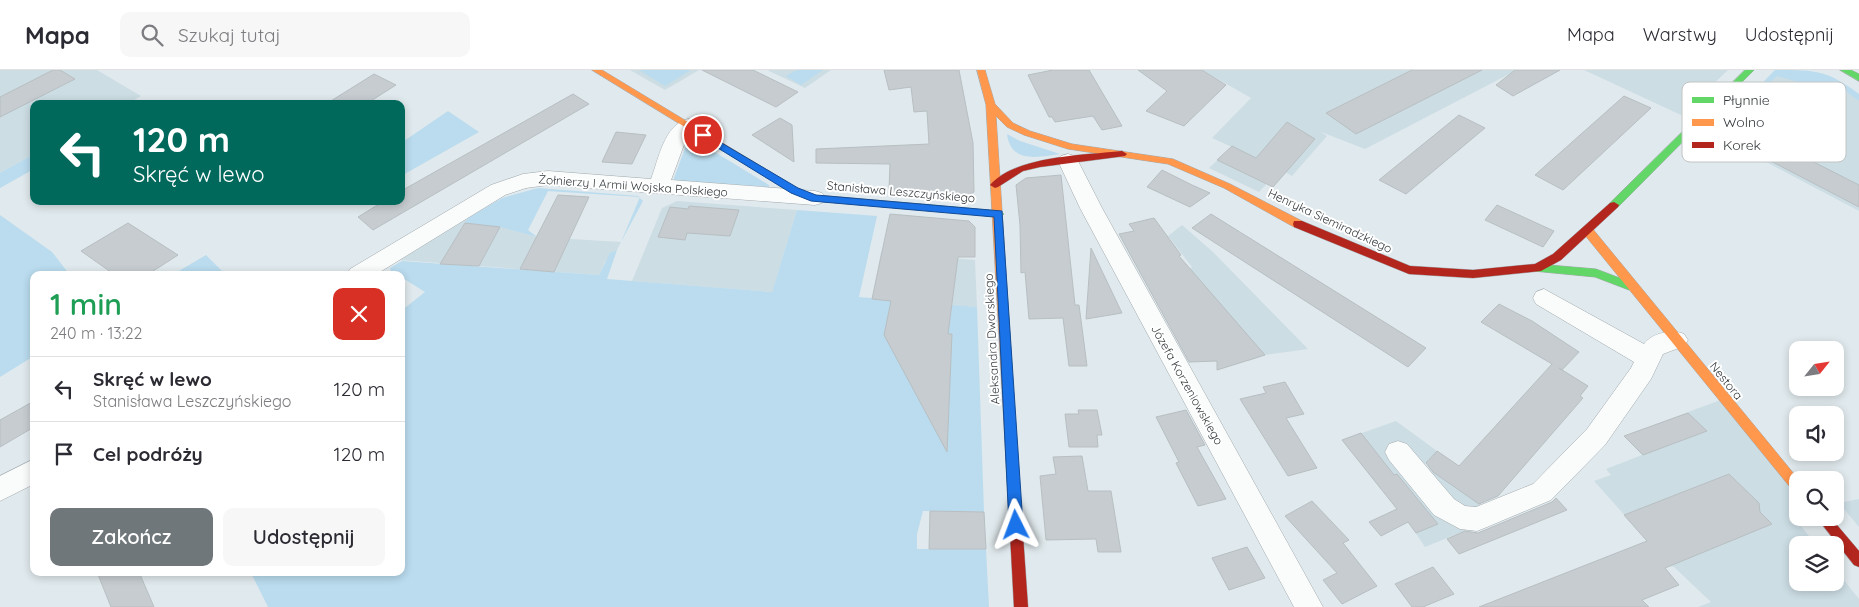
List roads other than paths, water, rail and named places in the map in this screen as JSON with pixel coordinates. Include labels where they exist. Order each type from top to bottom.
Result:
[{"type":"street","name":"Stanisława Leszczyńskiego","points":[[596,70],[794,190],[814,198],[999,214]]},
{"type":"street","name":"Aleksandra Dworskiego","points":[[981,70],[990,105],[999,214],[1020,607]]},
{"type":"street","name":"Henryka Siemiradzkiego","points":[[1738,82],[1750,70]]},
{"type":"street","points":[[1844,70],[1859,78]]},
{"type":"street","name":"Henryka Siemiradzkiego","points":[[990,105],[1010,125],[1071,148],[1170,161],[1227,186],[1330,239],[1408,270],[1473,274],[1537,268],[1557,257],[1588,232],[1682,138]]},
{"type":"street","points":[[658,187],[679,131],[688,126]]},
{"type":"street","points":[[992,136],[1009,154],[1023,162],[1040,164]]},
{"type":"street","points":[[996,184],[1020,169],[1040,164],[1122,154]]},
{"type":"street","name":"Józefa Korzeniowskiego","points":[[1068,161],[1090,208],[1308,607]]},
{"type":"street","name":"Żołnierzy I Armii Wojska Polskiego","points":[[365,271],[498,190],[523,181],[548,178],[814,198]]},
{"type":"street","name":"Nestora","points":[[1588,232],[1789,477]]},
{"type":"street","name":"Nestora","points":[[1537,268],[1591,271],[1621,281],[1634,290]]},
{"type":"street","points":[[1544,298],[1647,358]]},
{"type":"street","points":[[1398,452],[1444,507],[1460,517],[1477,519],[1542,492],[1596,438],[1642,372],[1647,358],[1657,346],[1676,340]]},
{"type":"street","points":[[0,490],[30,472]]},
{"type":"street","points":[[1830,526],[1859,561]]}]
